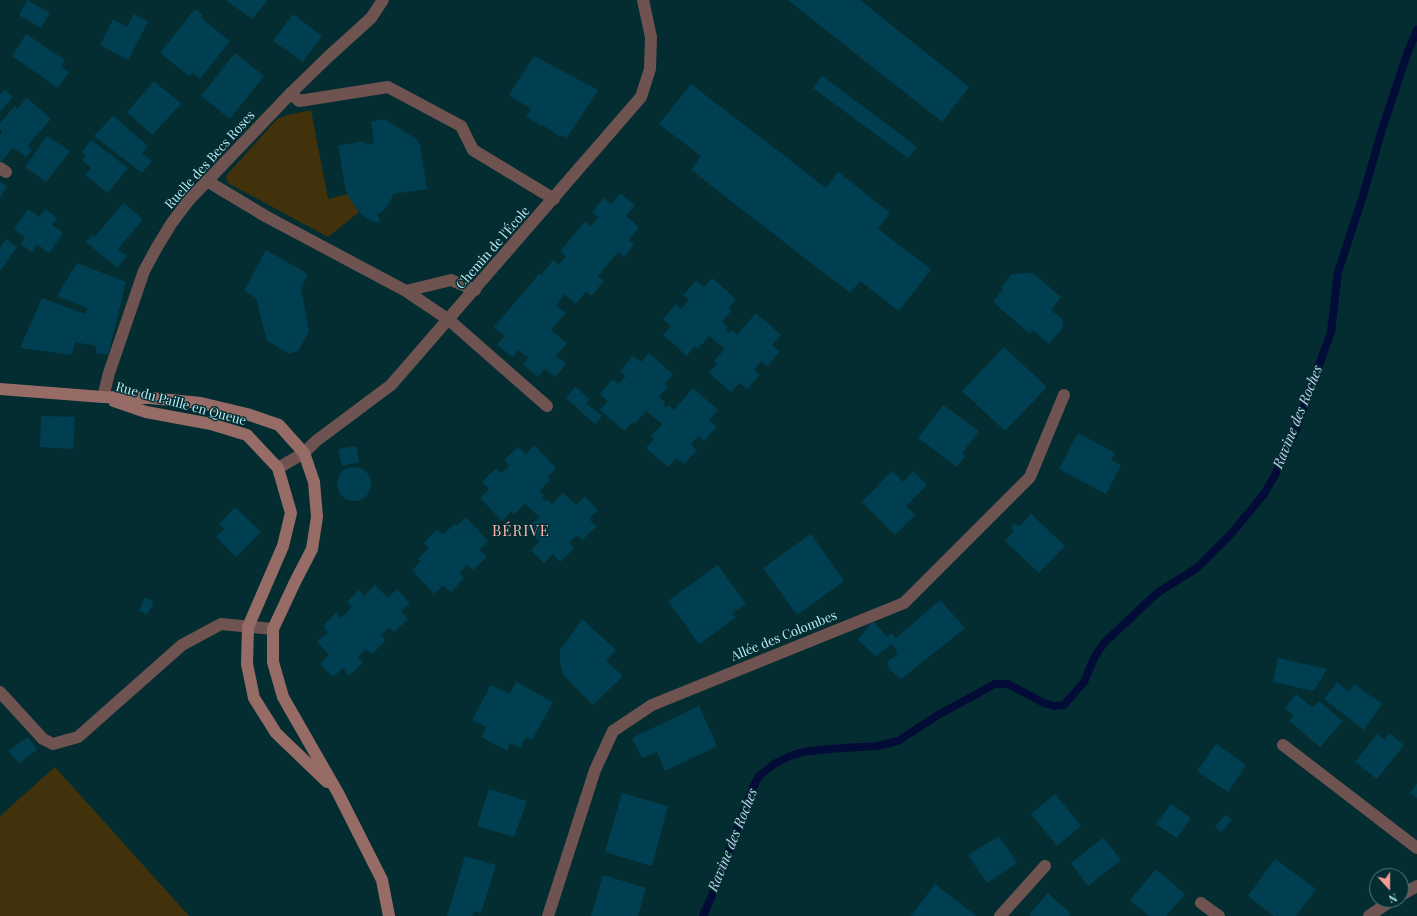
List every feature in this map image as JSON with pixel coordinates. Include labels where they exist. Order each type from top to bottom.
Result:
[{"type":"main road","name":"Rue du Paille en Queue","points":[[0,389],[103,397],[150,398],[200,403],[247,414],[279,425],[304,452],[314,482],[318,517],[312,549],[273,629],[273,662],[283,697],[338,793],[382,880],[389,916]]},
{"type":"main road","name":"Rue du Paille en Queue","points":[[103,397],[146,412],[211,424],[247,435],[278,468],[291,513],[283,546],[248,626],[247,664],[254,698],[276,733],[338,793]]},
{"type":"street","name":"Ruelle des Becs Roses","points":[[103,397],[109,373],[144,271],[172,224],[189,200],[291,93],[371,18],[383,0]]},
{"type":"street","name":"Chemin de l'École","points":[[278,468],[304,452],[321,437],[391,385],[642,97],[650,69],[650,37],[643,0]]},
{"type":"street","points":[[291,93],[299,101],[388,87],[461,126],[473,150],[554,199]]},
{"type":"street","points":[[207,181],[266,217],[406,291],[449,320],[547,406]]},
{"type":"street","points":[[406,291],[451,280],[475,290]]},
{"type":"street","name":"Allée des Colombes","points":[[548,916],[595,770],[613,731],[652,705],[904,603],[1030,477],[1064,395]]},
{"type":"street","points":[[0,692],[43,739],[53,744],[78,737],[182,645],[221,624],[273,629]]},
{"type":"street","points":[[1283,745],[1417,848]]},
{"type":"street","points":[[1000,916],[1045,866]]},
{"type":"street","points":[[1201,903],[1219,916]]},
{"type":"street","points":[[1369,916],[1380,908]]},
{"type":"shaded area","points":[[311,110],[328,199],[348,194],[359,212],[328,237],[228,183],[226,176],[277,119]]},
{"type":"shaded area","points":[[55,767],[189,916],[0,916],[0,816]]},
{"type":"building","points":[[28,0],[50,13],[41,28],[19,15]]},
{"type":"building","points":[[226,0],[268,0],[252,19]]},
{"type":"building","points":[[788,0],[860,0],[969,87],[942,122]]},
{"type":"building","points":[[195,9],[203,15],[201,18],[230,41],[200,79],[193,73],[189,76],[160,53]]},
{"type":"building","points":[[134,14],[148,22],[128,60],[100,45],[113,19],[127,27]]},
{"type":"building","points":[[293,14],[322,36],[303,62],[273,41]]},
{"type":"building","points":[[26,34],[65,60],[61,66],[69,72],[58,88],[12,56]]},
{"type":"building","points":[[235,53],[264,76],[230,119],[201,96]]},
{"type":"building","points":[[534,56],[598,90],[566,139],[562,135],[560,137],[543,125],[541,126],[526,116],[531,109],[509,95]]},
{"type":"building","points":[[822,76],[917,147],[908,158],[813,88]]},
{"type":"building","points":[[154,81],[181,104],[152,135],[127,112]]},
{"type":"building","points":[[691,84],[826,188],[838,172],[890,213],[878,229],[931,269],[899,311],[860,281],[850,293],[691,170],[701,156],[659,124]]},
{"type":"building","points":[[5,90],[13,97],[0,112],[0,93],[1,94]]},
{"type":"building","points":[[27,98],[51,119],[28,145],[32,150],[26,157],[13,148],[1,162],[0,135],[2,132],[0,129],[0,123],[15,106],[17,109]]},
{"type":"building","points":[[113,116],[148,146],[142,153],[152,161],[142,173],[94,136]]},
{"type":"building","points":[[384,119],[415,138],[420,144],[427,189],[393,194],[385,209],[378,214],[380,223],[371,221],[363,215],[350,199],[346,191],[338,146],[364,141],[364,145],[374,143],[371,122]]},
{"type":"building","points":[[47,136],[70,151],[46,182],[25,167]]},
{"type":"building","points":[[91,140],[128,168],[108,193],[85,175],[91,168],[82,160],[86,155],[82,152]]},
{"type":"building","points":[[0,182],[7,186],[0,198]]},
{"type":"building","points":[[620,193],[635,205],[626,216],[639,227],[629,240],[634,244],[624,257],[618,252],[598,276],[604,281],[591,296],[586,291],[576,304],[564,294],[556,305],[566,313],[551,330],[567,343],[556,356],[566,364],[555,377],[545,369],[538,377],[523,364],[528,358],[518,350],[513,357],[497,345],[505,336],[494,327],[539,274],[541,275],[553,260],[559,265],[566,256],[560,251],[585,221],[591,226],[598,217],[592,212],[604,198],[611,204]]},
{"type":"building","points":[[123,203],[143,219],[118,249],[127,256],[117,268],[86,242],[92,235],[95,237]]},
{"type":"building","points":[[28,209],[39,217],[45,209],[57,218],[52,225],[63,233],[49,253],[37,244],[32,252],[21,244],[25,237],[14,229]]},
{"type":"building","points":[[6,239],[17,247],[0,271],[0,248]]},
{"type":"building","points":[[266,250],[308,274],[301,287],[309,331],[298,351],[290,354],[267,341],[256,298],[244,291]]},
{"type":"building","points":[[77,263],[126,282],[108,355],[96,353],[96,346],[75,342],[72,355],[20,348],[42,298],[85,314],[87,308],[57,296]]},
{"type":"building","points":[[1033,273],[1061,297],[1051,310],[1062,319],[1063,328],[1049,344],[1033,330],[1030,334],[993,302],[1003,289],[1001,287],[1012,274]]},
{"type":"building","points":[[712,278],[736,299],[728,309],[731,311],[722,322],[728,327],[726,330],[729,333],[732,330],[737,335],[756,313],[781,335],[772,345],[780,351],[767,366],[761,361],[754,370],[760,375],[747,389],[739,383],[731,392],[709,373],[717,363],[714,361],[725,349],[709,336],[698,349],[694,346],[687,356],[663,335],[671,326],[663,319],[676,304],[681,309],[689,300],[683,295],[696,281],[704,287]]},
{"type":"building","points":[[1004,347],[1047,387],[1005,431],[962,391]]},
{"type":"building","points":[[649,353],[673,374],[665,384],[668,386],[659,397],[665,402],[663,405],[666,408],[669,405],[674,410],[693,388],[718,410],[709,420],[717,426],[704,441],[698,436],[691,445],[697,450],[684,464],[676,458],[668,467],[646,448],[654,439],[651,436],[662,424],[646,411],[635,424],[632,422],[624,431],[600,410],[608,401],[600,394],[613,379],[618,384],[626,376],[620,371],[633,356],[641,362]]},
{"type":"building","points":[[575,387],[590,399],[586,403],[602,416],[595,424],[566,398]]},
{"type":"building","points":[[943,405],[979,431],[962,453],[965,456],[957,467],[918,438]]},
{"type":"building","points":[[41,416],[75,417],[73,449],[40,447]]},
{"type":"building","points":[[1078,433],[1115,453],[1111,460],[1121,465],[1106,494],[1059,469]]},
{"type":"building","points":[[534,445],[556,468],[548,477],[550,480],[539,491],[544,496],[541,498],[545,501],[547,499],[552,504],[563,493],[576,505],[585,497],[598,510],[589,519],[596,527],[582,540],[577,535],[569,542],[574,548],[560,562],[553,554],[544,563],[531,550],[540,541],[527,528],[539,517],[525,504],[514,515],[511,512],[502,521],[480,498],[489,489],[482,482],[496,468],[501,473],[509,466],[504,460],[518,447],[526,454]]},
{"type":"building","points":[[356,446],[359,462],[342,466],[338,449]]},
{"type":"building","points":[[351,467],[357,467],[366,472],[370,478],[370,490],[366,496],[357,501],[351,501],[342,496],[337,487],[337,481],[342,472]]},
{"type":"building","points":[[892,471],[903,482],[913,471],[927,485],[906,506],[915,515],[895,535],[862,502]]},
{"type":"building","points":[[235,507],[261,532],[236,557],[216,537],[225,529],[219,524]]},
{"type":"building","points":[[1031,514],[1065,546],[1039,573],[1005,541],[1014,531],[1011,527],[1015,523],[1019,527]]},
{"type":"building","points":[[466,517],[488,541],[479,550],[487,557],[473,570],[467,565],[459,573],[464,578],[451,592],[443,585],[434,594],[412,570],[421,561],[418,559],[429,548],[424,543],[437,529],[443,535],[454,524],[457,526]]},
{"type":"building","points":[[811,534],[844,581],[797,615],[763,568]]},
{"type":"building","points":[[718,565],[746,604],[732,613],[735,618],[699,644],[668,601]]},
{"type":"building","points":[[375,585],[388,598],[397,589],[410,603],[401,611],[408,619],[394,632],[389,627],[381,635],[386,640],[372,654],[366,649],[358,657],[363,662],[349,676],[343,668],[333,677],[320,664],[329,655],[317,642],[328,632],[323,626],[336,613],[341,618],[352,607],[347,602],[359,590],[364,596]]},
{"type":"building","points":[[145,597],[154,602],[147,615],[139,611]]},
{"type":"building","points":[[940,600],[965,628],[901,679],[889,669],[887,662],[898,654],[892,644],[876,656],[858,640],[873,621],[887,637],[892,633],[896,638]]},
{"type":"building","points":[[582,619],[616,650],[606,661],[623,676],[593,705],[563,675],[560,661],[560,650]]},
{"type":"building","points":[[1278,658],[1327,669],[1314,691],[1273,682]]},
{"type":"building","points":[[516,682],[553,702],[532,740],[526,737],[520,748],[510,743],[507,751],[481,737],[486,727],[472,720],[491,685],[509,694]]},
{"type":"building","points":[[1337,682],[1349,692],[1354,684],[1382,704],[1364,730],[1324,699]]},
{"type":"building","points":[[1296,694],[1312,708],[1319,701],[1343,721],[1320,747],[1289,721],[1294,716],[1285,708]]},
{"type":"building","points":[[699,706],[717,746],[665,771],[657,752],[642,758],[632,738]]},
{"type":"building","points":[[1389,733],[1404,745],[1377,779],[1355,762],[1377,734],[1384,740]]},
{"type":"building","points":[[28,737],[37,750],[19,763],[8,751]]},
{"type":"building","points":[[1216,744],[1246,765],[1228,792],[1197,771]]},
{"type":"building","points":[[1417,783],[1417,798],[1410,793]]},
{"type":"building","points":[[489,789],[527,801],[514,837],[477,826]]},
{"type":"building","points":[[622,793],[668,806],[652,866],[605,852]]},
{"type":"building","points":[[1055,794],[1081,826],[1057,846],[1031,814]]},
{"type":"building","points":[[1171,804],[1191,818],[1177,838],[1156,824]]},
{"type":"building","points":[[1226,815],[1232,820],[1221,832],[1215,826]]},
{"type":"building","points":[[999,836],[1017,863],[987,883],[968,855]]},
{"type":"building","points":[[1103,838],[1121,860],[1088,886],[1071,863]]},
{"type":"building","points":[[465,856],[496,865],[481,913],[474,911],[472,916],[447,916]]},
{"type":"building","points":[[1275,859],[1316,889],[1296,916],[1274,916],[1248,896]]},
{"type":"building","points":[[1156,869],[1185,894],[1166,916],[1149,916],[1130,900]]},
{"type":"building","points":[[603,875],[646,888],[638,916],[591,916]]},
{"type":"building","points":[[935,884],[967,909],[976,916],[911,916]]},
{"type":"building","points":[[1048,893],[1071,914],[1069,916],[1031,916],[1029,914]]},
{"type":"waterway","name":"Ravine des Roches","points":[[703,916],[717,884],[753,787],[759,776],[774,764],[790,756],[803,752],[877,746],[898,741],[938,715],[995,684],[1008,684],[1044,703],[1054,706],[1064,705],[1084,682],[1095,656],[1104,643],[1157,593],[1197,568],[1231,534],[1264,494],[1275,475],[1296,429],[1331,332],[1338,272],[1362,199],[1381,133],[1407,54],[1417,30]]},
{"type":"district","name":"BÉRIVE","points":[[521,531]]}]
